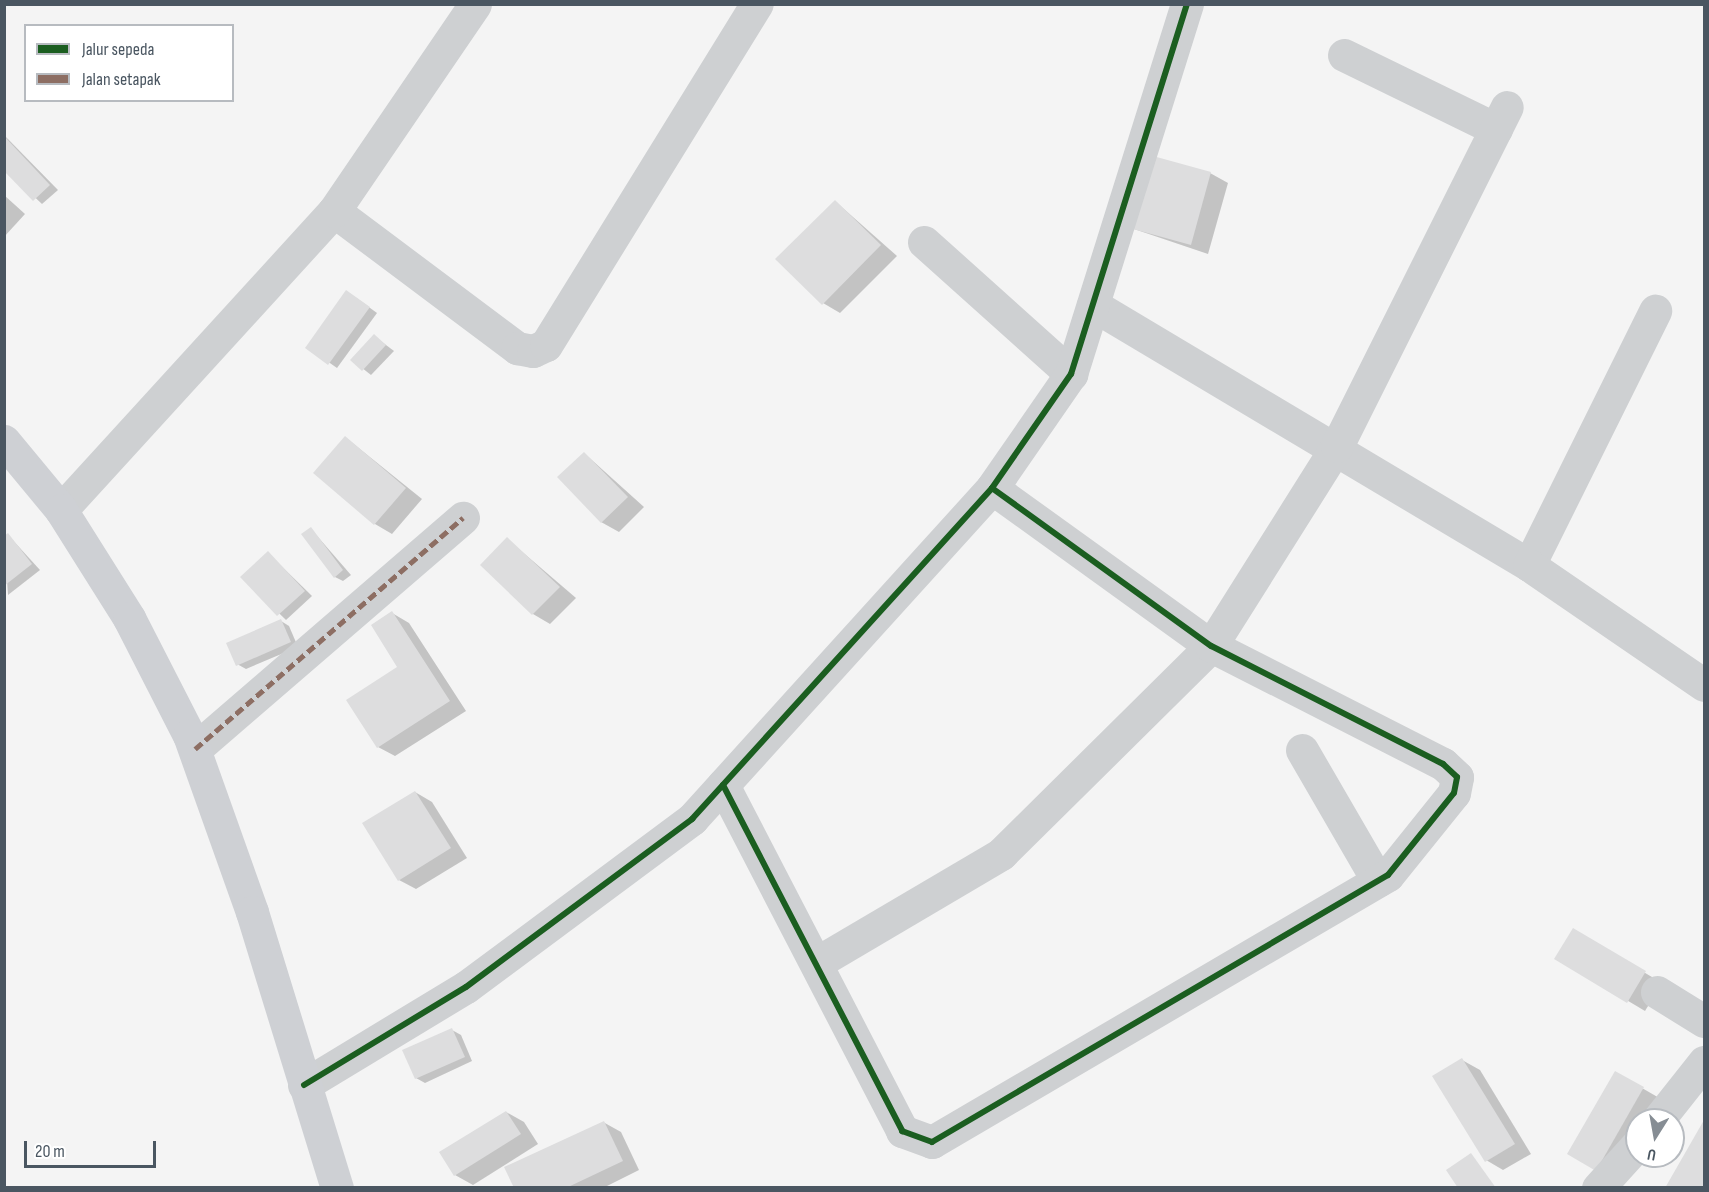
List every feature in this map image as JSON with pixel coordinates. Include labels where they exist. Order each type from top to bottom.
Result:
[{"type":"street","points":[[61,510],[334,211],[475,4]]},
{"type":"street","points":[[334,211],[517,348],[533,351],[546,345],[757,4]]},
{"type":"street","points":[[304,1084],[466,987],[692,819],[992,488],[1071,375],[1187,4]]},
{"type":"street","points":[[818,962],[1001,854],[1211,646],[1337,446],[1502,118],[1344,55]]},
{"type":"street","points":[[924,242],[1071,375]]},
{"type":"street","points":[[1093,305],[1337,446],[1529,565],[1704,685]]},
{"type":"street","points":[[1529,565],[1655,311]]},
{"type":"street","points":[[4,441],[61,510],[129,618],[195,749],[252,912],[337,1188]]},
{"type":"street","points":[[723,785],[818,962],[902,1131],[932,1142],[1378,881],[1454,793],[1457,777],[1443,764],[1211,646],[992,488]]},
{"type":"street","points":[[195,749],[463,518]]},
{"type":"street","points":[[1302,750],[1378,881]]},
{"type":"street","points":[[1657,992],[1704,1021]]},
{"type":"street","points":[[1668,1108],[1704,1062]]},
{"type":"street","points":[[1598,1188],[1625,1158]]},
{"type":"building","points":[[4,136],[50,185],[33,201],[4,171]]},
{"type":"building","points":[[1153,156],[1211,172],[1191,245],[1133,229]]},
{"type":"building","points":[[835,200],[881,245],[822,305],[775,259]]},
{"type":"building","points":[[346,290],[370,307],[328,365],[305,348]]},
{"type":"building","points":[[374,334],[386,345],[362,371],[350,360]]},
{"type":"building","points":[[345,436],[406,488],[374,525],[313,473]]},
{"type":"building","points":[[584,452],[628,497],[601,523],[557,477]]},
{"type":"building","points":[[311,527],[343,570],[334,578],[301,534]]},
{"type":"building","points":[[8,533],[32,564],[4,586],[4,536]]},
{"type":"building","points":[[507,537],[560,587],[532,615],[480,565]]},
{"type":"building","points":[[268,551],[305,591],[277,616],[240,577]]},
{"type":"building","points":[[392,611],[450,701],[377,748],[346,700],[397,667],[371,625]]},
{"type":"building","points":[[281,619],[291,642],[236,666],[226,643]]},
{"type":"building","points":[[415,791],[451,848],[398,881],[362,823]]},
{"type":"building","points":[[1573,928],[1646,971],[1627,1003],[1554,959]]},
{"type":"building","points":[[452,1028],[465,1057],[415,1079],[402,1050]]},
{"type":"building","points":[[1462,1058],[1515,1144],[1485,1162],[1432,1076]]},
{"type":"building","points":[[1615,1071],[1644,1087],[1632,1108],[1625,1108],[1625,1120],[1596,1171],[1567,1154]]},
{"type":"building","points":[[506,1111],[521,1134],[454,1176],[439,1152]]},
{"type":"building","points":[[1704,1120],[1704,1188],[1665,1188],[1676,1168],[1685,1168],[1685,1153]]},
{"type":"building","points":[[604,1121],[623,1161],[566,1188],[514,1188],[504,1167]]},
{"type":"building","points":[[1471,1153],[1496,1188],[1458,1188],[1446,1170]]},
{"type":"marked path","points":[[195,749],[463,518]]},
{"type":"cycle path","points":[[304,1085],[466,987],[692,819],[992,488],[1071,374],[1187,4]]},
{"type":"cycle path","points":[[723,785],[902,1131],[932,1142],[1388,875],[1454,793],[1457,777],[1443,764],[1211,646],[992,488]]}]
